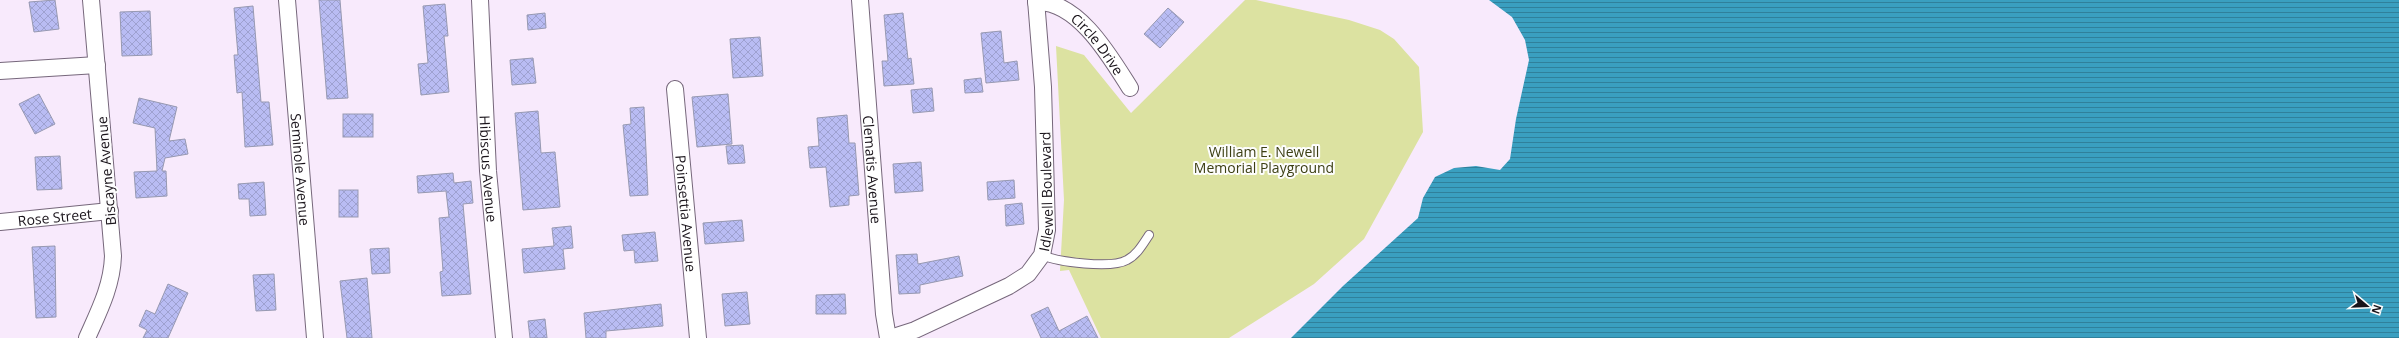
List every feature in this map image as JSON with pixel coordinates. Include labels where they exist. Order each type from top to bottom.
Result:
[{"type":"street","name":"Biscayne Avenue","points":[[87,338],[106,295],[112,275],[113,251],[92,0]]},
{"type":"street","name":"Seminole Avenue","points":[[287,0],[315,338]]},
{"type":"street","name":"Hibiscus Avenue","points":[[480,0],[488,171],[504,338]]},
{"type":"street","name":"Clematis Avenue","points":[[860,0],[884,314],[889,338]]},
{"type":"street","name":"Idlewell Boulevard","points":[[889,338],[915,330],[1009,286],[1028,274],[1042,254],[1047,230],[1043,87],[1036,1]]},
{"type":"street","name":"Circle Drive","points":[[1036,1],[1056,5],[1083,24],[1102,44],[1130,88]]},
{"type":"street","points":[[0,71],[97,65]]},
{"type":"street","name":"Poinsettia Avenue","points":[[676,89],[698,338]]},
{"type":"street","name":"Rose Street","points":[[0,222],[110,211]]},
{"type":"lane","points":[[1042,254],[1065,262],[1121,263],[1133,256],[1149,235]]},
{"type":"green space","name":"William E. Newell Memorial Playground","points":[[1245,0],[1256,0],[1349,20],[1380,30],[1394,39],[1419,67],[1423,132],[1364,239],[1314,284],[1229,338],[1101,338],[1069,270],[1060,271],[1064,200],[1056,46],[1084,55],[1131,113]]},
{"type":"water","points":[[1489,0],[2399,0],[2399,338],[1291,338],[1343,286],[1418,218],[1423,198],[1435,177],[1454,168],[1476,166],[1500,170],[1510,159],[1516,119],[1529,60],[1525,40],[1512,17]]},
{"type":"building","points":[[55,0],[59,29],[34,32],[29,2]]},
{"type":"building","points":[[319,0],[340,0],[348,98],[327,99]]},
{"type":"building","points":[[445,4],[448,36],[444,36],[449,92],[421,95],[418,64],[428,63],[423,6]]},
{"type":"building","points":[[253,6],[261,102],[269,102],[273,145],[245,147],[242,92],[237,93],[234,55],[238,55],[234,8]]},
{"type":"building","points":[[1168,8],[1184,22],[1160,48],[1144,34]]},
{"type":"building","points":[[150,11],[152,55],[122,56],[120,12]]},
{"type":"building","points":[[545,13],[546,28],[528,30],[527,15]]},
{"type":"building","points":[[903,13],[908,59],[911,58],[914,84],[884,86],[882,61],[888,61],[884,15]]},
{"type":"building","points":[[1001,31],[1004,63],[1017,61],[1019,80],[986,83],[981,33]]},
{"type":"building","points":[[760,37],[763,76],[733,78],[730,39]]},
{"type":"building","points":[[533,58],[536,83],[512,85],[510,60]]},
{"type":"building","points":[[981,78],[983,92],[965,93],[964,80]]},
{"type":"building","points":[[932,88],[934,111],[913,113],[911,90]]},
{"type":"building","points":[[39,94],[55,124],[35,134],[19,104]]},
{"type":"building","points":[[728,94],[732,144],[697,147],[692,97]]},
{"type":"building","points":[[139,98],[177,107],[169,141],[185,139],[188,154],[165,158],[162,171],[166,171],[167,196],[136,198],[134,172],[157,171],[155,128],[133,123]]},
{"type":"building","points":[[644,107],[648,195],[630,196],[623,125],[631,124],[630,108]]},
{"type":"building","points":[[538,111],[541,153],[555,152],[560,207],[523,210],[515,113]]},
{"type":"building","points":[[343,114],[373,114],[373,137],[343,137]]},
{"type":"building","points":[[847,115],[849,143],[855,143],[859,195],[849,196],[849,205],[830,207],[826,167],[810,168],[808,147],[819,146],[817,118]]},
{"type":"building","points":[[743,145],[745,163],[728,164],[726,146]]},
{"type":"building","points":[[60,156],[62,189],[37,190],[35,157]]},
{"type":"building","points":[[921,162],[923,191],[895,193],[893,164]]},
{"type":"building","points":[[453,173],[454,183],[471,181],[473,203],[463,204],[471,294],[442,296],[440,272],[443,271],[439,218],[449,217],[446,191],[418,193],[417,176]]},
{"type":"building","points":[[1014,180],[1015,198],[988,200],[987,182]]},
{"type":"building","points":[[264,182],[266,215],[250,216],[249,199],[239,199],[238,184]]},
{"type":"building","points":[[339,190],[358,190],[358,217],[339,217]]},
{"type":"building","points":[[1022,203],[1024,224],[1006,226],[1005,205]]},
{"type":"building","points":[[742,220],[744,241],[705,244],[703,223]]},
{"type":"building","points":[[571,226],[573,248],[563,249],[565,269],[524,273],[522,249],[554,246],[552,228]]},
{"type":"building","points":[[655,232],[658,261],[635,263],[634,250],[624,251],[622,235]]},
{"type":"building","points":[[55,246],[56,317],[36,318],[32,247]]},
{"type":"building","points":[[389,248],[390,273],[372,274],[370,249]]},
{"type":"building","points":[[917,254],[918,264],[959,256],[963,276],[920,285],[920,293],[899,294],[896,255]]},
{"type":"building","points":[[274,274],[276,310],[256,311],[253,275]]},
{"type":"building","points":[[367,278],[372,338],[347,338],[340,281]]},
{"type":"building","points":[[168,284],[188,293],[168,338],[143,338],[147,330],[139,326],[146,310],[155,314]]},
{"type":"building","points":[[747,292],[750,324],[725,326],[722,294]]},
{"type":"building","points":[[845,294],[846,314],[816,314],[816,295]]},
{"type":"building","points":[[661,304],[663,326],[606,331],[606,338],[586,338],[584,313]]},
{"type":"building","points":[[1048,307],[1059,331],[1087,316],[1098,338],[1041,338],[1031,315]]},
{"type":"building","points":[[545,319],[547,338],[530,338],[528,321]]}]
